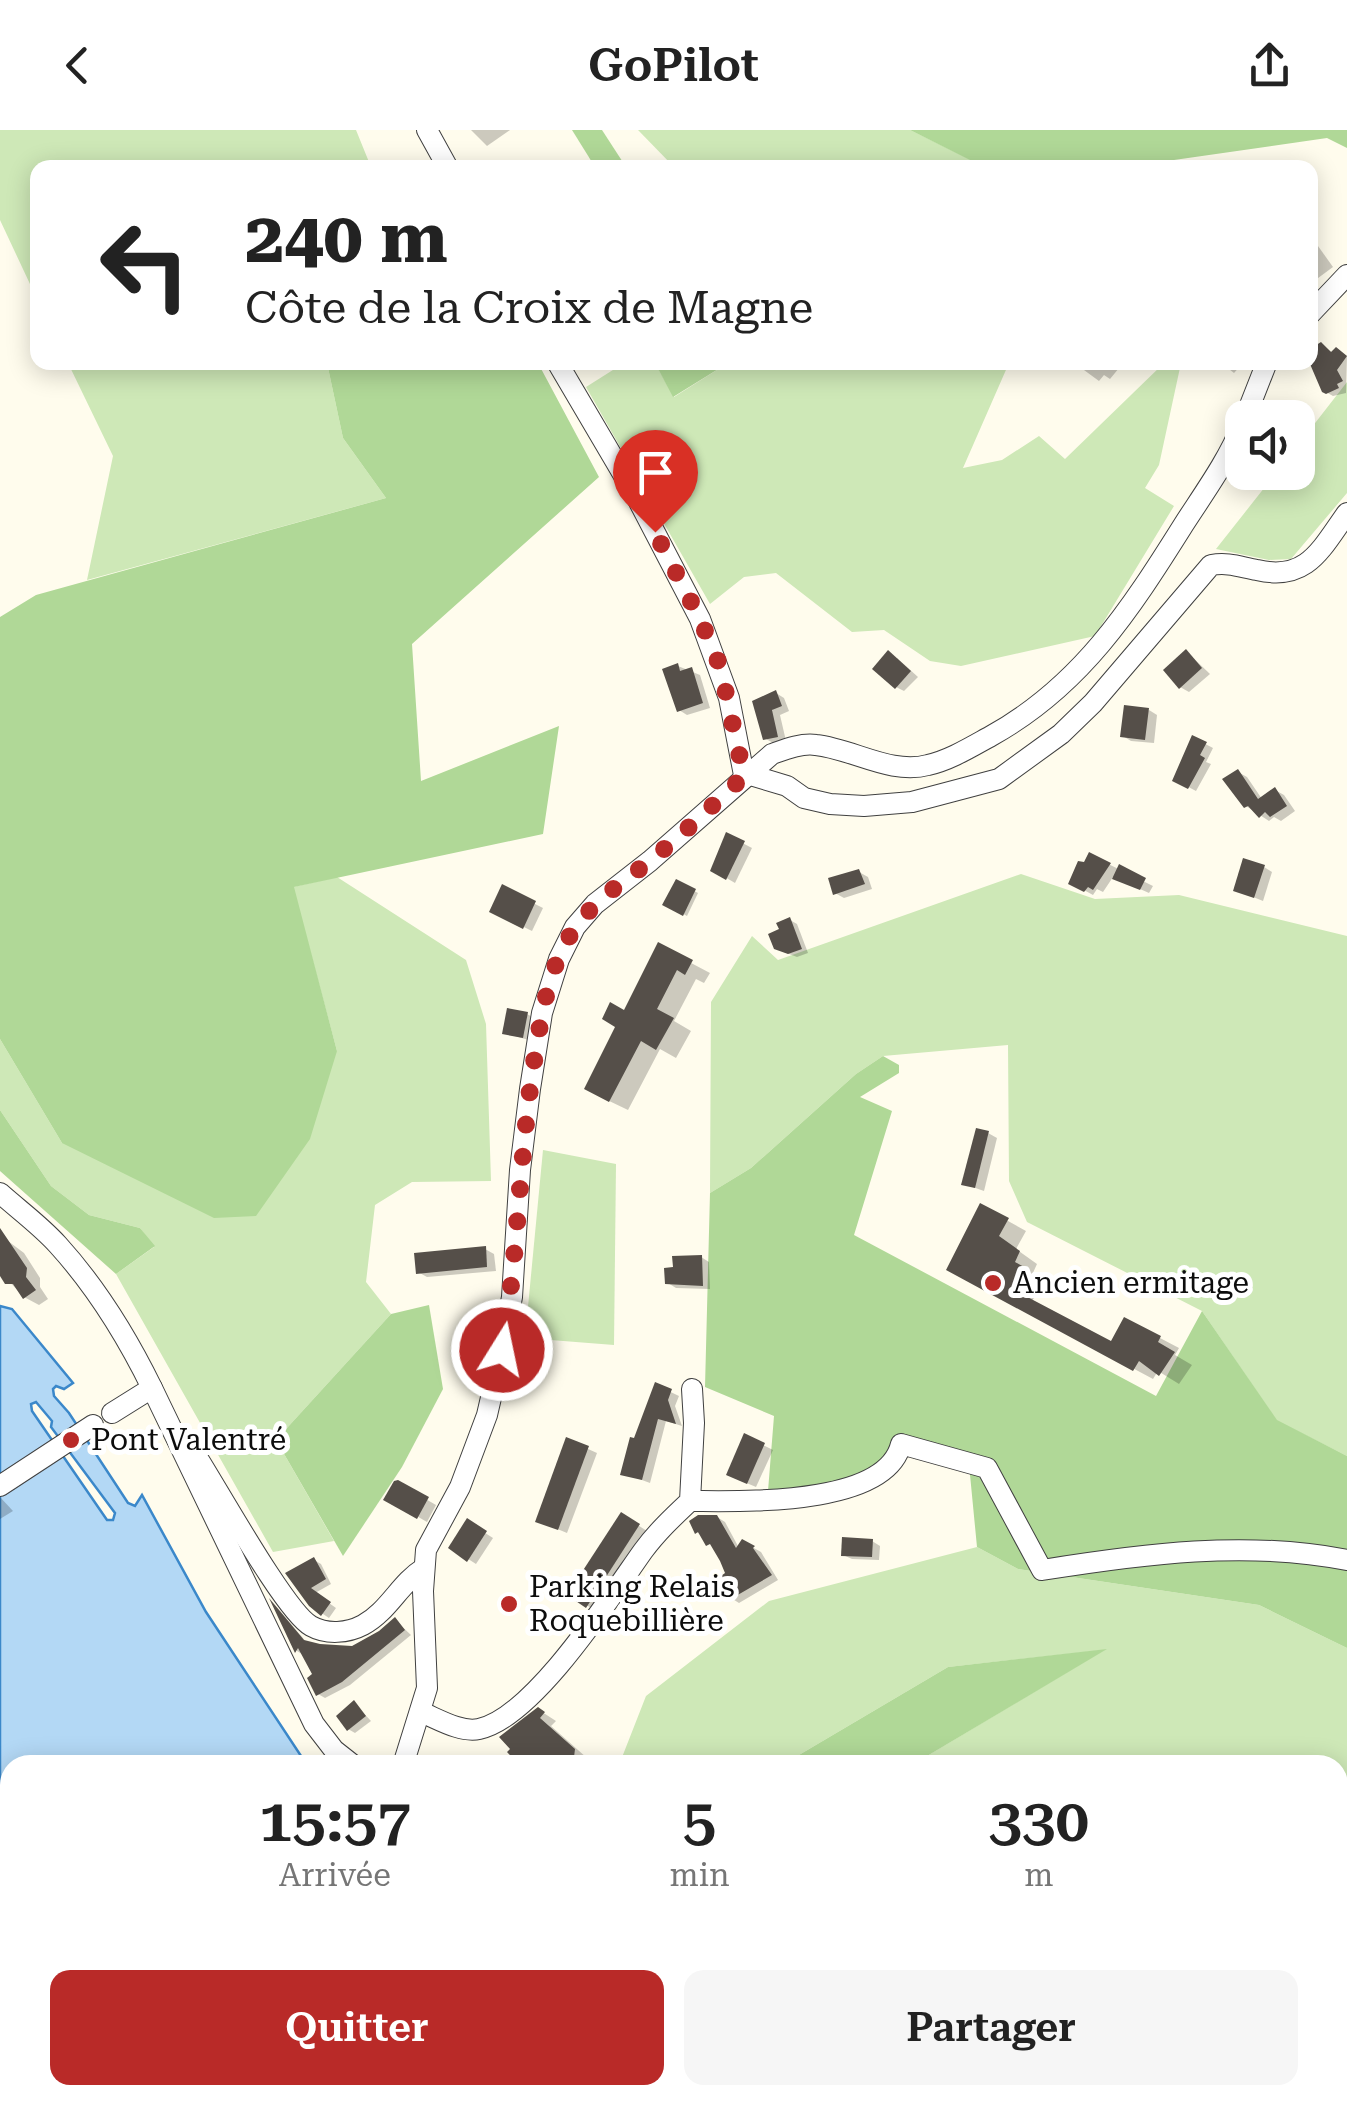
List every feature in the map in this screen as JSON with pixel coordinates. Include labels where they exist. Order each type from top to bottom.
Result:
[{"type":"street","points":[[427,130],[444,160]]},
{"type":"street","points":[[1318,306],[1347,275]]},
{"type":"street","points":[[561,370],[637,498],[700,619],[729,698],[745,775]]},
{"type":"street","points":[[1253,400],[1264,370]]},
{"type":"street","points":[[406,1755],[421,1712],[428,1669],[426,1550],[460,1487],[487,1415],[512,1297],[520,1170],[542,1012],[559,958],[576,927],[594,904],[680,836],[772,754],[814,744],[900,767],[927,766],[1024,718],[1074,677],[1117,626],[1225,457]]},
{"type":"street","points":[[745,775],[787,786],[804,798],[864,806],[912,802],[999,778],[1050,743],[1093,704],[1211,564],[1228,562],[1281,575],[1297,570],[1315,557],[1347,513]]},
{"type":"street","points":[[772,754],[787,786]]},
{"type":"street","points":[[0,1193],[56,1242],[98,1295],[289,1604],[312,1627],[330,1632],[361,1626],[377,1617],[413,1575],[424,1568]]},
{"type":"street","points":[[112,1413],[152,1388]]},
{"type":"street","points":[[152,1388],[314,1724],[341,1755]]},
{"type":"street","points":[[421,1712],[469,1730],[499,1722],[576,1646],[644,1550],[690,1501],[692,1388]]},
{"type":"street","points":[[0,1486],[94,1425]]},
{"type":"street","points":[[690,1501],[782,1500],[855,1485],[891,1467],[901,1444],[987,1468],[1042,1570],[1134,1555],[1224,1549],[1347,1560]]},
{"type":"green space","points":[[0,130],[356,130],[368,160],[30,160],[30,284],[0,220]]},
{"type":"green space","points":[[572,130],[602,130],[621,160],[591,160]]},
{"type":"green space","points":[[638,130],[910,130],[972,160],[667,160]]},
{"type":"green space","points":[[910,130],[1347,130],[1347,148],[1327,138],[1174,160],[970,160]]},
{"type":"green space","points":[[71,370],[328,370],[343,438],[386,498],[87,580],[113,456]]},
{"type":"green space","points":[[328,370],[542,370],[599,477],[412,644],[421,781],[559,726],[543,834],[294,887],[337,1051],[310,1139],[256,1216],[214,1218],[62,1143],[0,1039],[0,617],[36,595],[386,498],[343,438]]},
{"type":"green space","points":[[613,370],[659,370],[674,397],[717,370],[1006,370],[963,468],[1002,460],[1039,436],[1065,459],[1157,370],[1179,370],[1159,465],[1145,488],[1174,506],[1095,636],[961,666],[930,661],[884,630],[852,632],[776,573],[744,577],[710,604],[586,387]]},
{"type":"green space","points":[[659,370],[717,370],[673,397]]},
{"type":"green space","points":[[1347,382],[1347,493],[1291,559],[1269,560],[1216,549],[1263,490],[1315,490],[1315,423]]},
{"type":"green space","points":[[1021,874],[1095,899],[1179,895],[1347,936],[1347,1456],[1277,1421],[1202,1311],[1027,1222],[1009,1181],[1008,1045],[883,1056],[856,1074],[751,1168],[710,1193],[711,1002],[752,936],[778,960]]},
{"type":"green space","points":[[337,877],[466,960],[486,1024],[491,1181],[412,1182],[375,1205],[366,1282],[391,1314],[276,1440],[334,1541],[273,1552],[116,1274],[154,1247],[140,1228],[89,1215],[51,1186],[0,1110],[0,1039],[62,1143],[337,1051],[293,887]]},
{"type":"green space","points":[[883,1056],[899,1065],[899,1073],[860,1097],[892,1111],[854,1235],[1156,1396],[1202,1311],[1277,1420],[1347,1456],[1347,1648],[1259,1605],[1018,1569],[977,1547],[968,1454],[904,1435],[890,1452],[860,1473],[827,1483],[768,1491],[774,1416],[705,1387],[710,1193],[751,1168],[856,1074]]},
{"type":"green space","points":[[0,1110],[51,1186],[89,1215],[140,1228],[155,1246],[116,1274],[0,1171]]},
{"type":"green space","points":[[543,1150],[616,1164],[614,1345],[525,1338]]},
{"type":"green space","points":[[429,1305],[443,1389],[402,1467],[343,1556],[276,1440],[391,1314]]},
{"type":"green space","points":[[977,1547],[1018,1569],[1259,1605],[1347,1648],[1347,1755],[929,1755],[1104,1650],[948,1667],[799,1755],[623,1755],[646,1696],[769,1601]]},
{"type":"green space","points":[[1107,1649],[929,1755],[799,1755],[948,1667]]},
{"type":"water","points":[[0,1306],[12,1309],[73,1383],[64,1389],[56,1386],[54,1396],[128,1503],[135,1506],[142,1495],[206,1612],[300,1755],[0,1755]],"holes":[[[36,1402],[52,1421],[51,1427],[115,1513],[113,1520],[107,1520],[31,1404]]]},
{"type":"building","points":[[1321,342],[1331,352],[1336,347],[1347,356],[1337,370],[1343,381],[1337,384],[1339,388],[1326,394],[1313,370],[1318,370]]},
{"type":"building","points":[[1186,649],[1202,668],[1179,689],[1163,670]]},
{"type":"building","points":[[888,650],[911,671],[895,689],[872,669]]},
{"type":"building","points":[[678,663],[680,671],[692,667],[703,703],[677,712],[662,669]]},
{"type":"building","points":[[776,690],[782,706],[772,710],[778,737],[763,740],[752,701]]},
{"type":"building","points":[[1124,705],[1149,708],[1145,740],[1120,737]]},
{"type":"building","points":[[1192,735],[1207,742],[1200,755],[1205,758],[1188,789],[1172,781]]},
{"type":"building","points":[[1238,769],[1258,799],[1275,787],[1287,806],[1270,817],[1265,812],[1259,818],[1248,806],[1244,808],[1222,779]]},
{"type":"building","points":[[726,832],[745,841],[726,880],[710,871]]},
{"type":"building","points":[[1089,852],[1111,863],[1093,890],[1088,887],[1084,892],[1068,884],[1078,861],[1084,862]]},
{"type":"building","points":[[1243,858],[1265,865],[1254,898],[1233,891]]},
{"type":"building","points":[[1119,864],[1146,878],[1140,890],[1112,879]]},
{"type":"building","points":[[859,869],[865,884],[833,895],[828,878]]},
{"type":"building","points":[[676,879],[696,889],[683,916],[662,905]]},
{"type":"building","points":[[502,884],[536,901],[523,929],[489,912]]},
{"type":"building","points":[[790,917],[802,949],[788,954],[774,949],[768,934],[779,929],[776,923]]},
{"type":"building","points":[[658,942],[693,960],[685,975],[677,970],[657,1009],[674,1018],[656,1050],[641,1041],[609,1102],[584,1089],[615,1027],[602,1019],[610,1002],[624,1010]]},
{"type":"building","points":[[507,1008],[528,1012],[523,1038],[502,1034]]},
{"type":"building","points":[[976,1128],[989,1131],[975,1188],[961,1185]]},
{"type":"building","name":"Ancien ermitage","points":[[980,1203],[1009,1218],[999,1236],[1020,1251],[1015,1262],[1024,1267],[1014,1290],[1111,1341],[1124,1317],[1161,1336],[1158,1342],[1175,1352],[1159,1376],[1139,1361],[1133,1371],[946,1270]]},
{"type":"building","points":[[0,1228],[27,1268],[26,1277],[36,1290],[23,1299],[13,1284],[5,1284],[0,1276]]},
{"type":"building","points":[[486,1246],[487,1267],[416,1274],[414,1253]]},
{"type":"building","points":[[702,1255],[703,1286],[665,1284],[664,1268],[673,1267],[672,1256]]},
{"type":"building","points":[[655,1382],[672,1389],[668,1400],[676,1424],[658,1419],[642,1480],[620,1475],[630,1437],[634,1438]]},
{"type":"building","points":[[744,1433],[765,1443],[747,1484],[726,1475]]},
{"type":"building","points":[[566,1437],[589,1446],[558,1530],[535,1522]]},
{"type":"building","points":[[398,1480],[429,1497],[417,1519],[383,1500]]},
{"type":"building","points":[[621,1512],[640,1524],[586,1608],[567,1595]]},
{"type":"building","points":[[698,1515],[717,1515],[736,1548],[742,1539],[755,1546],[772,1575],[729,1600],[717,1579],[725,1573],[720,1561],[710,1544],[706,1546],[698,1532],[695,1534],[689,1521]]},
{"type":"building","points":[[467,1518],[487,1531],[467,1562],[448,1548]]},
{"type":"building","points":[[842,1537],[873,1539],[872,1557],[841,1556]]},
{"type":"building","points":[[314,1557],[326,1579],[311,1588],[331,1602],[321,1616],[285,1573]]},
{"type":"building","points":[[269,1598],[304,1640],[320,1644],[352,1646],[395,1617],[405,1630],[342,1682],[316,1696],[307,1678],[312,1674],[298,1648],[295,1653]]},
{"type":"building","points":[[354,1700],[366,1716],[347,1731],[336,1716]]},
{"type":"building","points":[[538,1707],[545,1712],[540,1718],[575,1749],[574,1755],[510,1755],[510,1749],[499,1737]]},
{"type":"place","name":"Ancien ermitage","points":[[993,1283]]},
{"type":"place","name":"Pont Valentré","points":[[71,1440]]},
{"type":"place","name":"Parking Relais Roquebillière","points":[[509,1604]]},
{"type":"route","points":[[502,1350],[512,1297],[530,1089],[542,1012],[559,958],[594,904],[650,862],[744,776],[720,666],[655,532]]}]
